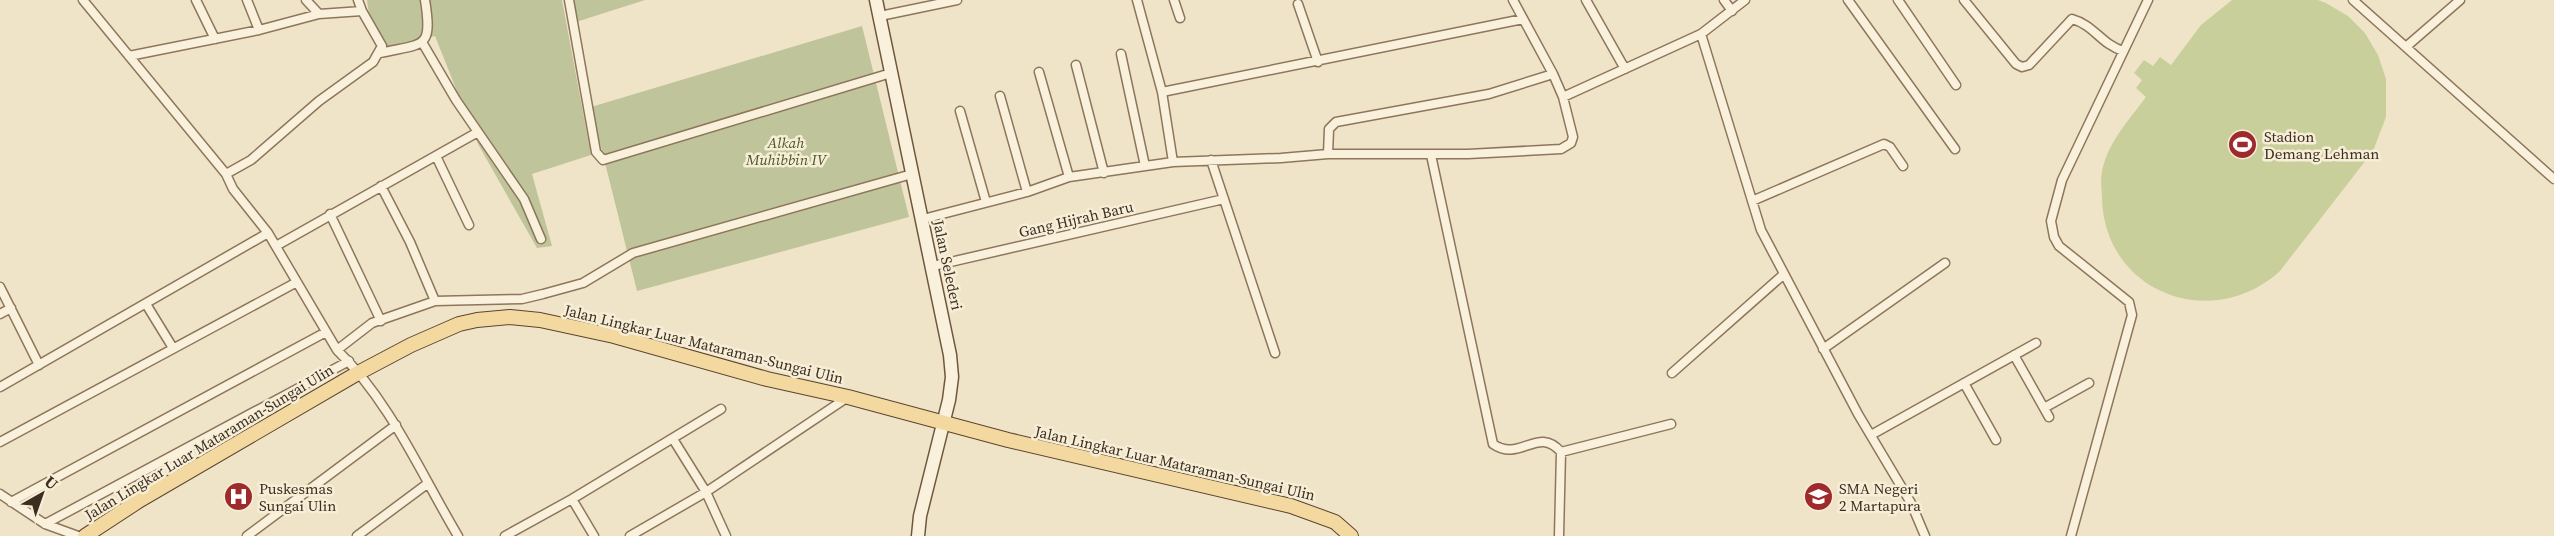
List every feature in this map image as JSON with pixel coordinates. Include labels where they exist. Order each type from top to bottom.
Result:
[{"type":"main road","name":"Jalan Lingkar Luar Mataraman-Sungai Ulin","points":[[85,536],[140,500],[358,373],[432,335],[459,324],[510,317],[540,320],[614,336],[767,379],[1291,506],[1335,522],[1351,536]]},
{"type":"street","points":[[83,0],[226,174],[233,189],[268,233],[337,350],[349,361],[396,425],[458,536]]},
{"type":"street","points":[[196,0],[214,39]]},
{"type":"street","points":[[247,0],[259,30]]},
{"type":"street","points":[[306,0],[319,14]]},
{"type":"street","points":[[226,174],[252,160],[319,101],[373,62],[380,53],[382,46],[358,0]]},
{"type":"street","points":[[380,53],[422,42],[428,36],[430,26],[425,0]]},
{"type":"street","points":[[569,0],[596,152],[603,160],[891,73]]},
{"type":"street","name":"Jalan Selederi","points":[[876,0],[933,266],[952,376],[920,516],[918,536]]},
{"type":"street","points":[[880,16],[953,0]]},
{"type":"street","points":[[1137,0],[1162,92],[1173,162]]},
{"type":"street","points":[[1174,0],[1180,18]]},
{"type":"street","points":[[923,219],[1027,192],[1069,177],[1173,162],[1328,154],[1431,154],[1561,149],[1570,143],[1573,137],[1563,97],[1513,0]]},
{"type":"street","points":[[1586,0],[1625,69]]},
{"type":"street","points":[[1724,0],[1732,11]]},
{"type":"street","points":[[1563,97],[1701,34],[1745,0]]},
{"type":"street","points":[[1848,0],[1955,149]]},
{"type":"street","points":[[1898,0],[1956,85]]},
{"type":"street","points":[[1964,0],[2016,64],[2022,67],[2030,65],[2072,19],[2088,26],[2110,47],[2122,51]]},
{"type":"street","points":[[2071,536],[2132,315],[2129,302],[2059,246],[2050,221],[2062,180],[2148,0]]},
{"type":"street","points":[[2353,0],[2554,178]]},
{"type":"street","points":[[2407,46],[2460,0]]},
{"type":"street","points":[[1298,4],[1317,62]]},
{"type":"street","points":[[129,56],[259,30],[319,14],[362,11]]},
{"type":"street","points":[[1162,92],[1523,19]]},
{"type":"street","points":[[1701,34],[1761,230],[1871,435],[1911,502],[1925,536]]},
{"type":"street","points":[[422,42],[452,94],[524,199],[542,239]]},
{"type":"street","points":[[1121,54],[1145,166]]},
{"type":"street","points":[[1076,65],[1104,173]]},
{"type":"street","points":[[1039,72],[1069,177]]},
{"type":"street","points":[[1328,154],[1329,129],[1336,122],[1489,94],[1553,74]]},
{"type":"street","points":[[1000,96],[1027,192]]},
{"type":"street","points":[[960,111],[986,202]]},
{"type":"street","points":[[276,246],[478,132]]},
{"type":"street","points":[[1752,201],[1884,144],[1890,147],[1903,166]]},
{"type":"street","points":[[1431,154],[1493,444],[1512,451],[1528,444],[1546,441],[1562,452],[1559,536]]},
{"type":"street","points":[[436,156],[469,225]]},
{"type":"street","points":[[1211,160],[1275,353]]},
{"type":"street","points":[[337,350],[372,324],[435,301],[522,299],[583,284],[633,253],[912,174]]},
{"type":"street","points":[[381,186],[410,242],[435,301]]},
{"type":"street","name":"Gang Hijrah Baru","points":[[933,266],[1224,199]]},
{"type":"street","points":[[330,214],[381,321]]},
{"type":"street","points":[[0,387],[268,233]]},
{"type":"street","points":[[1824,349],[1945,263]]},
{"type":"street","points":[[1672,373],[1784,274]]},
{"type":"street","points":[[0,442],[297,282]]},
{"type":"street","points":[[0,287],[39,365]]},
{"type":"street","points":[[146,304],[173,348]]},
{"type":"street","points":[[0,314],[11,308]]},
{"type":"street","points":[[11,502],[326,332]]},
{"type":"street","points":[[1871,435],[2036,343]]},
{"type":"street","points":[[2014,355],[2049,417]]},
{"type":"street","points":[[45,524],[349,361]]},
{"type":"street","points":[[1964,383],[1996,440]]},
{"type":"street","points":[[2044,408],[2089,383]]},
{"type":"street","points":[[630,536],[706,492],[848,397]]},
{"type":"street","points":[[505,536],[572,499],[721,409]]},
{"type":"street","points":[[1562,452],[1671,424]]},
{"type":"street","points":[[247,536],[396,425]]},
{"type":"street","points":[[673,439],[706,492],[726,536]]},
{"type":"street","points":[[357,536],[427,484]]},
{"type":"street","points":[[0,494],[45,524],[78,536]]},
{"type":"street","points":[[572,499],[594,536]]},
{"type":"green space","points":[[367,0],[562,0],[591,155],[532,174],[552,246],[537,248],[478,144],[435,36],[384,49],[371,31]]},
{"type":"green space","points":[[573,0],[645,0],[576,22]]},
{"type":"green space","name":"Stadion Demang Lehman","points":[[2232,0],[2318,0],[2348,16],[2365,33],[2378,55],[2386,79],[2386,117],[2373,151],[2280,271],[2253,290],[2224,299],[2195,300],[2167,294],[2142,279],[2122,259],[2108,232],[2102,199],[2101,174],[2114,141],[2146,97],[2136,88],[2142,80],[2134,73],[2144,60],[2153,66],[2160,57],[2171,65],[2201,25]]},
{"type":"green space","name":"Alkah Muhibbin IV","points":[[862,26],[909,217],[637,291],[591,107]]},
{"type":"place","name":"Stadion Demang Lehman","points":[[2243,145]]},
{"type":"place","name":"Puskesmas Sungai Ulin","points":[[238,497]]},
{"type":"place","name":"SMA Negeri 2 Martapura","points":[[1818,497]]}]
